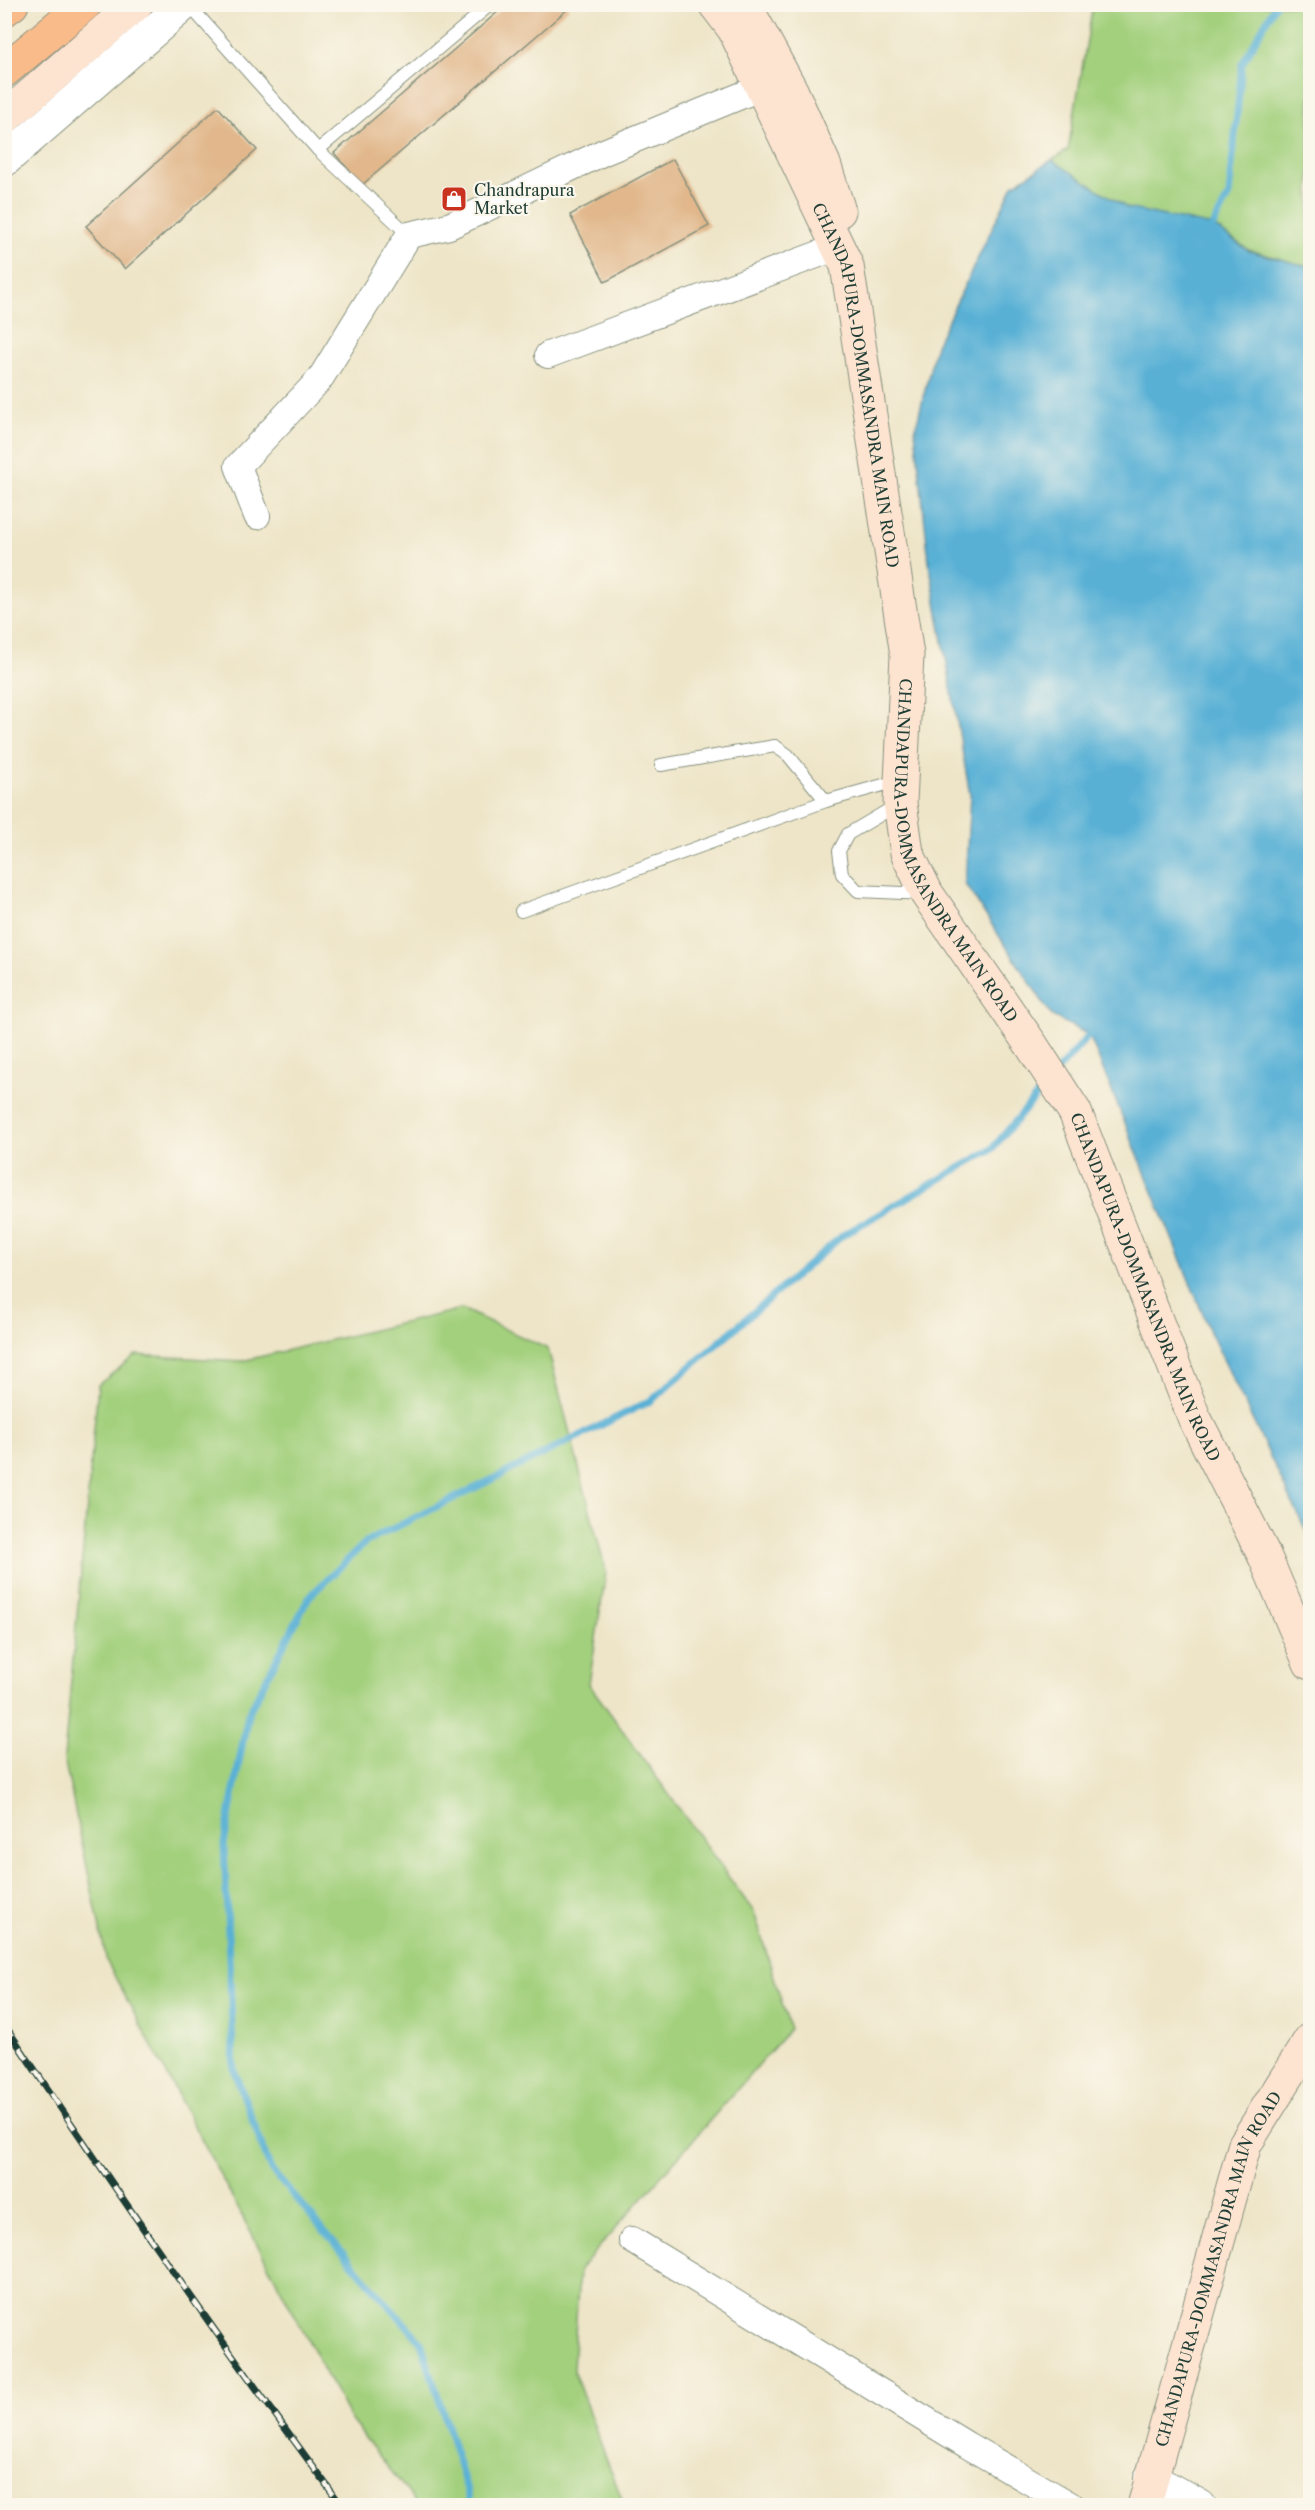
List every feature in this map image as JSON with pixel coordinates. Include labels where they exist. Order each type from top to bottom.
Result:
[{"type":"highway","points":[[4,10],[12,4]]},
{"type":"highway","points":[[4,71],[85,4]]},
{"type":"main road","points":[[4,118],[136,4]]},
{"type":"main road","name":"CHANDAPURA-DOMMASANDRA MAIN ROAD","points":[[715,4],[734,29],[842,257],[907,655],[901,792],[907,853],[927,894],[1075,1112],[1194,1417],[1265,1557],[1311,1663]]},
{"type":"main road","points":[[742,4],[755,23],[791,90],[824,164],[838,208],[842,257]]},
{"type":"main road","name":"CHANDAPURA-DOMMASANDRA MAIN ROAD","points":[[1147,2492],[1245,2144],[1311,2040]]},
{"type":"street","points":[[4,161],[187,4]]},
{"type":"street","points":[[257,516],[238,466],[320,379],[409,235],[449,226],[604,152],[762,87]]},
{"type":"street","points":[[548,355],[842,257]]},
{"type":"street","points":[[632,2241],[967,2445],[1072,2505]]},
{"type":"street","points":[[1147,2492],[1200,2505]]},
{"type":"lane","points":[[187,4],[318,150],[409,235]]},
{"type":"lane","points":[[318,150],[491,4]]},
{"type":"lane","points":[[661,765],[775,746],[788,755],[826,801]]},
{"type":"lane","points":[[521,911],[826,801],[901,792]]},
{"type":"lane","points":[[901,792],[848,834],[839,851],[842,874],[858,891],[927,894]]},
{"type":"green space","points":[[1093,5],[1310,5],[1310,267],[1249,250],[1213,226],[1123,218],[1052,160],[1068,150]]},
{"type":"green space","points":[[462,1309],[548,1349],[606,1572],[589,1684],[754,1912],[790,2029],[579,2270],[573,2370],[624,2505],[418,2505],[350,2419],[107,1962],[64,1758],[98,1385],[136,1355],[242,1361]]},
{"type":"water","points":[[1052,160],[1127,208],[1213,226],[1249,251],[1310,267],[1310,1539],[1211,1334],[1089,1035],[1052,1016],[965,884],[970,795],[929,562],[915,431],[936,345],[1013,185]]},
{"type":"building","points":[[507,4],[566,4],[569,8],[362,185],[334,153]]},
{"type":"building","points":[[218,107],[257,150],[125,269],[86,226]]},
{"type":"building","points":[[673,159],[709,226],[605,282],[570,215]]},
{"type":"waterway","points":[[1213,226],[1229,195],[1242,64],[1276,4]]},
{"type":"waterway","points":[[1059,1069],[1089,1035]]},
{"type":"waterway","points":[[472,2506],[421,2342],[271,2170],[234,2070],[224,1844],[248,1714],[309,1597],[366,1542],[652,1400],[843,1235],[992,1149],[1046,1085]]},
{"type":"railway","points":[[4,2024],[170,2267],[342,2506]]},
{"type":"place","name":"Chandrapura Market","points":[[454,199]]}]
